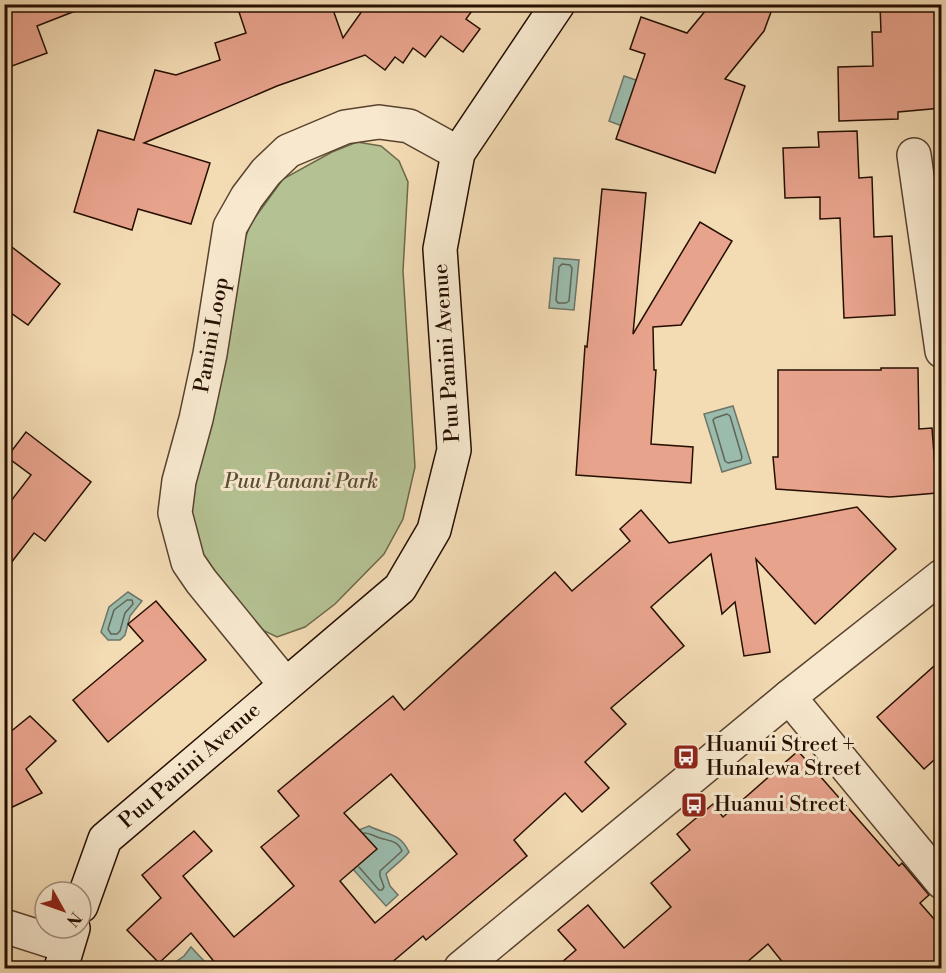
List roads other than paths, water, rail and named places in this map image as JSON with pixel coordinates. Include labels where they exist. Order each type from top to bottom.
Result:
[{"type":"street","name":"Puu Panini Avenue","points":[[90,880],[105,839],[400,588],[434,530],[454,450],[440,249],[458,153],[558,4]]},
{"type":"street","name":"Panini Loop","points":[[285,684],[188,562],[174,513],[179,481],[196,419],[210,354],[230,227],[266,172],[288,151],[345,126],[379,122],[409,126],[458,153]]},
{"type":"street","points":[[914,155],[942,351]]},
{"type":"street","points":[[461,969],[789,697],[942,576]]},
{"type":"street","points":[[789,697],[942,882]]},
{"type":"street","points":[[4,926],[67,948]]},
{"type":"water","points":[[624,76],[645,83],[630,129],[609,121]]},
{"type":"water","points":[[554,258],[579,260],[574,310],[549,308]]},
{"type":"water","points":[[733,406],[751,463],[722,472],[704,414]]},
{"type":"water","points":[[128,592],[142,601],[130,616],[125,635],[120,640],[108,640],[101,632],[109,607]]},
{"type":"water","points":[[369,826],[397,837],[409,852],[386,874],[390,886],[398,895],[386,906],[333,847],[338,838]]},
{"type":"water","points":[[191,947],[204,961],[197,968],[167,968],[184,956]]},
{"type":"place","name":"Huanui Street + Hunalewa Street","points":[[686,757]]},
{"type":"place","name":"Huanui Street","points":[[694,805]]},
{"type":"park label","name":"Puu Panani Park","points":[[301,482]]}]
